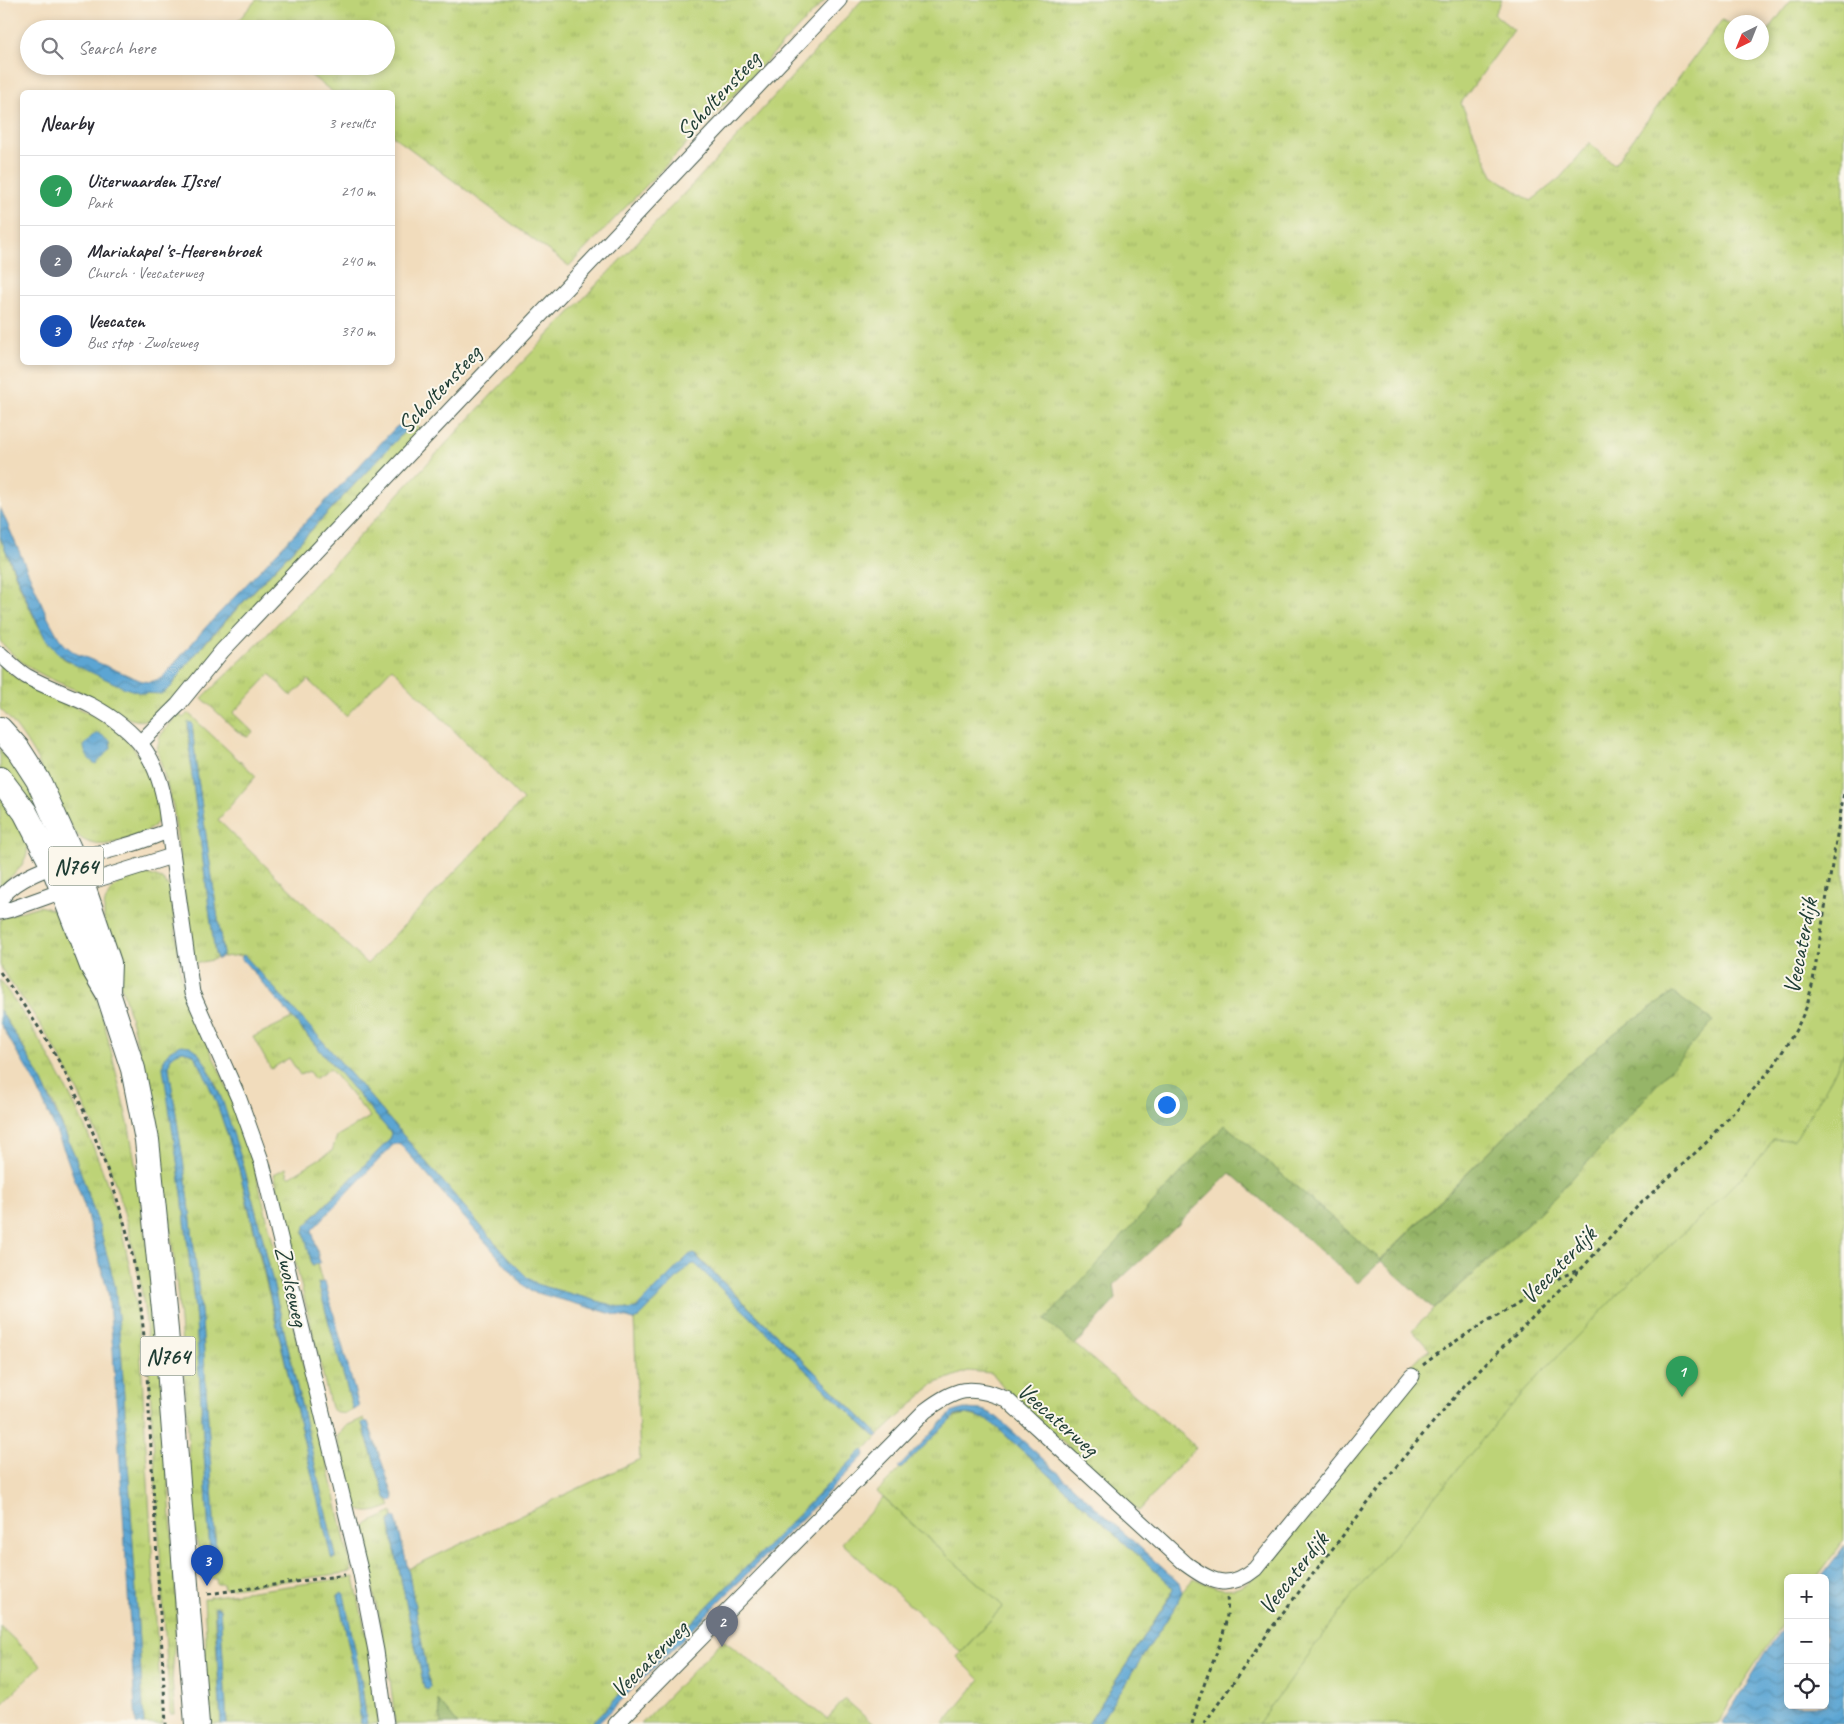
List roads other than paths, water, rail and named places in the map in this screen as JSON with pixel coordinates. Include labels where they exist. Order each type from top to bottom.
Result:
[{"type":"main road","name":"N764","points":[[0,729],[18,749],[38,780],[63,863],[109,963],[108,993],[133,1070],[147,1140],[166,1330],[197,1724]]},
{"type":"main road","name":"N764","points":[[0,779],[63,863]]},
{"type":"street","name":"Scholtensteeg","points":[[140,742],[178,705],[229,644],[839,0]]},
{"type":"street","points":[[0,654],[24,675],[92,706],[110,717],[140,742],[146,750],[164,793],[172,856],[0,912]]},
{"type":"street","points":[[0,900],[4,894],[19,882],[63,863],[126,846],[169,831]]},
{"type":"street","name":"Zwolseweg","points":[[172,856],[192,993],[235,1090],[262,1163],[361,1574],[376,1651],[386,1724]]},
{"type":"street","name":"Veecaterweg","points":[[616,1724],[925,1411],[943,1398],[959,1391],[987,1392],[1006,1400],[1186,1564],[1212,1581],[1225,1583],[1247,1576],[1255,1569],[1412,1376]]},
{"type":"water","points":[[400,425],[405,431],[209,638],[183,669],[171,687],[162,694],[141,693],[125,688],[73,664],[56,652],[45,638],[0,537],[0,507],[48,618],[59,638],[66,646],[75,653],[142,681],[150,682],[162,678],[205,628]]},
{"type":"water","points":[[188,722],[192,723],[196,765],[223,954],[218,960],[215,954],[191,768]]},
{"type":"water","points":[[98,733],[110,740],[111,748],[96,764],[87,756],[84,746]]},
{"type":"water","points":[[243,955],[319,1037],[510,1260],[529,1279],[539,1285],[630,1310],[637,1307],[690,1254],[694,1254],[879,1435],[877,1437],[873,1435],[695,1264],[690,1265],[639,1318],[634,1320],[530,1291],[399,1143],[393,1145],[312,1230],[320,1263],[312,1265],[304,1232],[305,1226],[389,1140],[391,1133],[241,958]]},
{"type":"water","points":[[0,1010],[38,1073],[75,1156],[100,1229],[115,1286],[121,1348],[144,1724],[136,1724],[108,1292],[84,1205],[64,1150],[36,1085],[0,1023]]},
{"type":"water","points":[[182,1045],[190,1046],[196,1050],[206,1064],[223,1102],[244,1167],[262,1235],[336,1556],[332,1559],[239,1169],[217,1104],[201,1067],[193,1054],[183,1051],[172,1056],[169,1068],[188,1193],[202,1320],[217,1569],[216,1571],[211,1569],[196,1320],[182,1194],[163,1068],[164,1059],[168,1053]]},
{"type":"water","points":[[325,1282],[359,1407],[353,1410],[318,1283]]},
{"type":"water","points":[[964,1409],[983,1410],[997,1417],[1179,1583],[1182,1592],[1177,1604],[1099,1724],[1088,1724],[1170,1597],[1173,1588],[993,1424],[980,1417],[970,1414],[955,1416],[900,1470],[898,1468],[951,1413]]},
{"type":"water","points":[[368,1422],[394,1498],[391,1502],[386,1498],[362,1423]]},
{"type":"water","points":[[864,1450],[865,1455],[598,1724],[591,1724],[861,1451]]},
{"type":"water","points":[[393,1517],[396,1518],[408,1569],[430,1687],[428,1690],[424,1687],[389,1522]]},
{"type":"water","points":[[1844,1546],[1844,1724],[1722,1724],[1772,1643],[1784,1627],[1784,1709],[1829,1709],[1829,1574],[1823,1574]]},
{"type":"water","points":[[342,1592],[344,1594],[361,1679],[367,1724],[361,1724],[356,1680],[338,1595]]},
{"type":"water","points":[[215,1606],[220,1608],[227,1724],[221,1724]]},
{"type":"place","name":"Uiterwaarden IJssel","points":[[1682,1397]]},
{"type":"place","name":"Veecaten","points":[[207,1586]]},
{"type":"place","name":"Mariakapel 's-Heerenbroek","points":[[722,1647]]}]
